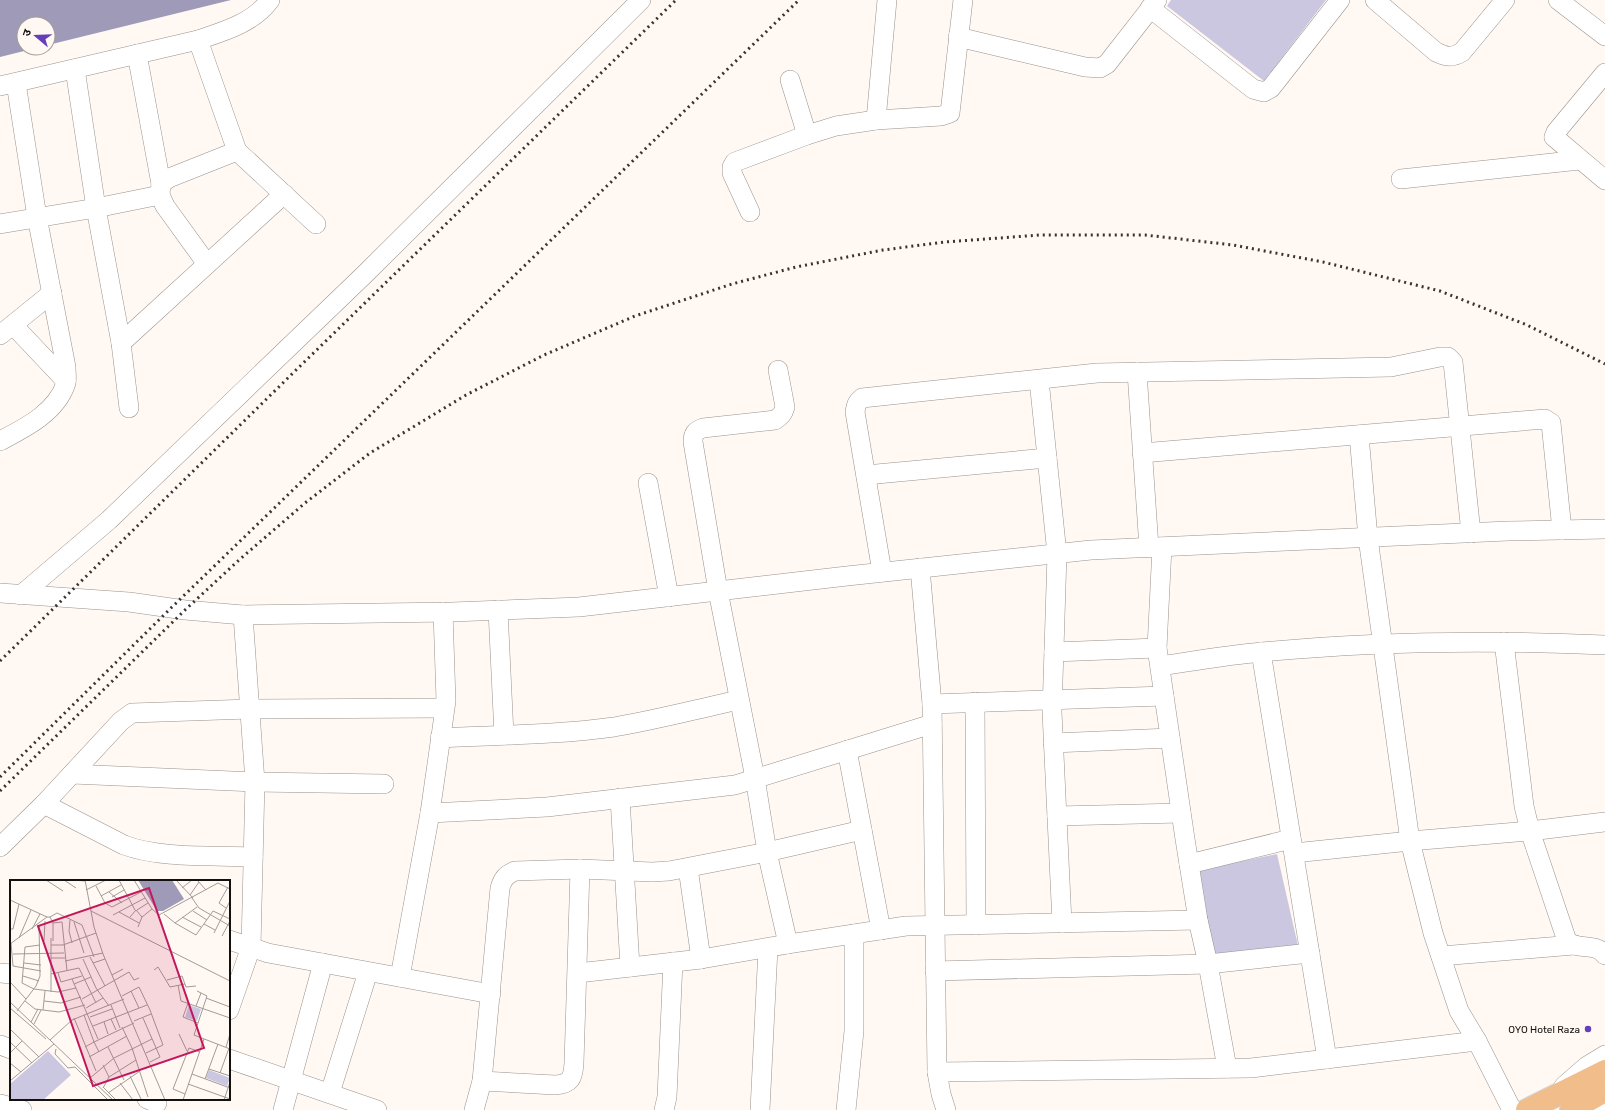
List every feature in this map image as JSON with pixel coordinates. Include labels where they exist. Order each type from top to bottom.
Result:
[{"type":"main road","points":[[1527,1110],[1605,1071]]},
{"type":"main road","points":[[1571,1110],[1605,1091]]},
{"type":"street","points":[[0,441],[32,423],[53,406],[61,396],[66,381],[66,368],[52,293],[8,85],[198,40],[228,30],[247,20],[262,10],[270,0]]},
{"type":"street","points":[[21,595],[126,504],[364,275],[641,0]]},
{"type":"street","points":[[876,120],[887,0]]},
{"type":"street","points":[[750,212],[732,173],[732,167],[735,162],[807,135],[836,126],[876,120],[941,116],[950,113],[963,0]]},
{"type":"street","points":[[958,37],[1080,66],[1100,68],[1107,64],[1153,4],[1253,89],[1264,92],[1271,88],[1340,0]]},
{"type":"street","points":[[1375,0],[1436,52],[1445,56],[1454,56],[1462,52],[1505,0]]},
{"type":"street","points":[[1558,0],[1605,36]]},
{"type":"street","points":[[198,40],[237,151],[316,224]]},
{"type":"street","points":[[137,54],[165,206],[207,264]]},
{"type":"street","points":[[75,69],[96,208],[121,344],[129,408]]},
{"type":"street","points":[[1605,72],[1555,134],[1555,139],[1605,180]]},
{"type":"street","points":[[790,80],[807,135]]},
{"type":"street","points":[[0,224],[96,208],[161,189],[168,178],[237,151]]},
{"type":"street","points":[[1401,179],[1580,160]]},
{"type":"street","points":[[121,344],[284,194]]},
{"type":"street","points":[[52,293],[6,330],[66,381]]},
{"type":"street","points":[[882,572],[855,412],[856,405],[862,398],[1097,373],[1391,367],[1448,357],[1453,362],[1471,533]]},
{"type":"street","points":[[778,370],[785,407],[784,413],[780,417],[775,420],[703,428],[696,431],[693,436],[693,442],[718,592],[755,778],[767,852],[788,944]]},
{"type":"street","points":[[1137,372],[1142,453],[1155,547],[1159,657],[1164,696],[1198,920],[1228,1068]]},
{"type":"street","points":[[1039,380],[1057,554],[1052,699],[1062,923]]},
{"type":"street","points":[[1142,453],[1545,419],[1549,420],[1550,423],[1562,530]]},
{"type":"street","points":[[1359,435],[1368,538],[1410,841],[1433,932],[1458,1011],[1477,1041],[1512,1110]]},
{"type":"street","points":[[866,475],[1047,458]]},
{"type":"street","points":[[648,483],[669,597]]},
{"type":"street","points":[[0,593],[129,602],[185,610],[243,615],[443,612],[579,607],[882,572],[1057,554],[1155,547],[1471,533],[1605,529]]},
{"type":"street","points":[[920,568],[932,704],[937,1072],[946,1110]]},
{"type":"street","points":[[498,610],[504,735]]},
{"type":"street","points":[[400,978],[430,813],[446,701],[443,612]]},
{"type":"street","points":[[230,1007],[251,947],[255,782],[243,615]]},
{"type":"street","points":[[1504,642],[1523,798],[1530,831],[1567,941],[1574,945]]},
{"type":"street","points":[[1054,652],[1159,657],[1383,644],[1544,642],[1605,645]]},
{"type":"street","points":[[1261,652],[1328,1059]]},
{"type":"street","points":[[932,704],[1164,696]]},
{"type":"street","points":[[440,738],[573,731],[612,727],[646,721],[739,700]]},
{"type":"street","points":[[975,702],[976,925]]},
{"type":"street","points":[[0,847],[44,804],[121,721],[132,713],[250,709],[444,708]]},
{"type":"street","points":[[430,813],[547,807],[735,785],[932,724]]},
{"type":"street","points":[[1053,743],[1170,738]]},
{"type":"street","points":[[847,750],[881,930]]},
{"type":"street","points":[[72,774],[255,782],[384,784]]},
{"type":"street","points":[[620,798],[630,967]]},
{"type":"street","points":[[44,804],[124,845],[137,850],[163,854],[253,857]]},
{"type":"street","points":[[1057,816],[1181,813]]},
{"type":"street","points":[[1189,864],[1292,846],[1410,841],[1530,831],[1605,822]]},
{"type":"street","points":[[474,1110],[482,1080],[500,888],[502,880],[506,874],[515,871],[580,870],[652,872],[688,868],[767,852],[862,830]]},
{"type":"street","points":[[688,868],[701,959]]},
{"type":"street","points":[[482,1080],[555,1085],[564,1084],[571,1079],[574,1073],[580,870]]},
{"type":"street","points":[[578,973],[701,959],[906,926],[1198,920]]},
{"type":"street","points":[[846,1110],[854,1031],[854,934]]},
{"type":"street","points":[[230,940],[268,953],[491,994]]},
{"type":"street","points":[[1441,956],[1574,945],[1598,948],[1605,955]]},
{"type":"street","points":[[760,1110],[768,948]]},
{"type":"street","points":[[935,971],[1208,964],[1310,953]]},
{"type":"street","points":[[664,1110],[667,1097],[673,962]]},
{"type":"street","points":[[283,1110],[323,963]]},
{"type":"street","points":[[330,1093],[368,972]]},
{"type":"street","points":[[0,973],[10,974]]},
{"type":"street","points":[[937,1072],[1251,1068],[1477,1041]]},
{"type":"street","points":[[0,1045],[10,1049]]},
{"type":"street","points":[[1547,1100],[1587,1066],[1605,1055]]},
{"type":"street","points":[[230,1059],[377,1110]]},
{"type":"street","points":[[0,1104],[22,1110]]},
{"type":"street","points":[[1596,1110],[1605,1105]]},
{"type":"shaded area","points":[[0,0],[231,0],[56,43],[56,16],[16,16],[16,53],[0,57]]},
{"type":"shaded area","points":[[1171,0],[1326,0],[1264,81],[1167,6]]},
{"type":"shaded area","points":[[1277,854],[1299,950],[1209,961],[1199,870]]},
{"type":"railway","points":[[0,661],[676,0]]},
{"type":"railway","points":[[0,777],[171,608],[799,0]]},
{"type":"railway","points":[[0,791],[185,610],[239,560],[305,503],[370,453],[466,395],[544,355],[635,316],[732,284],[796,267],[883,250],[945,242],[1040,235],[1145,235],[1233,245],[1323,262],[1440,291],[1527,325],[1605,364]]},
{"type":"place","name":"OYO Hotel Raza","points":[[1588,1029]]}]
